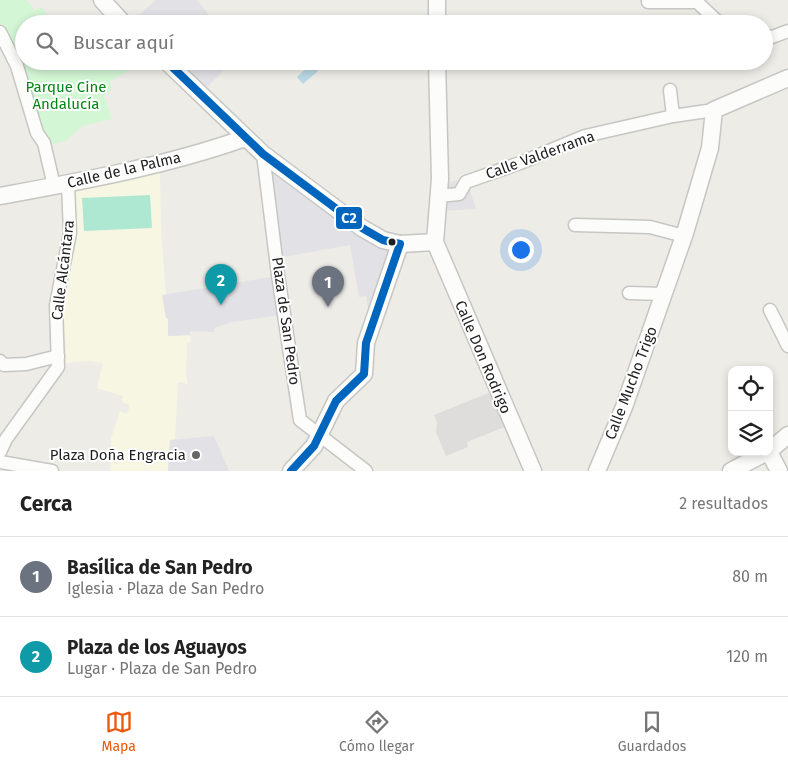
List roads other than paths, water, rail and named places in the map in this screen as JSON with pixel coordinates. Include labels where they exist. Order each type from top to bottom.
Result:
[{"type":"street","points":[[102,0],[116,15]]},
{"type":"street","points":[[437,0],[437,15]]},
{"type":"street","points":[[648,0],[648,2],[697,2],[711,15]]},
{"type":"street","points":[[773,37],[788,31]]},
{"type":"street","name":"Calle Alcántara","points":[[0,32],[15,62]]},
{"type":"street","name":"Calle Alcántara","points":[[0,452],[6,438],[58,367],[56,305],[70,232],[61,185],[44,143],[37,133],[18,70]]},
{"type":"street","points":[[176,70],[263,154],[362,228],[383,240],[400,244],[435,242],[440,180],[437,70]]},
{"type":"street","points":[[714,110],[788,78]]},
{"type":"street","points":[[670,90],[673,116]]},
{"type":"street","name":"Calle Valderrama","points":[[438,196],[458,194],[466,182],[520,163],[584,136],[673,116],[714,110]]},
{"type":"street","name":"Calle Mucho Trigo","points":[[597,471],[624,406],[684,236],[710,148],[714,110]]},
{"type":"street","name":"Calle de la Palma","points":[[0,196],[61,185],[211,150],[245,138]]},
{"type":"street","name":"Plaza de San Pedro","points":[[263,154],[278,275],[300,420],[366,471]]},
{"type":"street","points":[[575,225],[650,227],[684,236]]},
{"type":"street","name":"Calle Don Rodrigo","points":[[435,242],[532,471]]},
{"type":"street","points":[[291,471],[314,446],[336,401],[364,374],[366,343],[400,244]]},
{"type":"street","points":[[629,293],[664,294]]},
{"type":"street","points":[[770,310],[788,346]]},
{"type":"street","points":[[0,362],[4,365],[26,364],[58,356]]},
{"type":"street","points":[[773,446],[788,434]]},
{"type":"street","points":[[731,471],[756,456]]},
{"type":"street","points":[[773,456],[779,471]]},
{"type":"street","points":[[0,462],[52,471]]},
{"type":"water","points":[[305,70],[318,71],[303,84],[297,77]]},
{"type":"place","name":"Plaza de los Aguayos","points":[[221,305]]},
{"type":"place","name":"Basílica de San Pedro","points":[[328,307]]},
{"type":"place","name":"Plaza Doña Engracia","points":[[196,455]]},
{"type":"park label","name":"Parque Cine Andalucía","points":[[66,96]]}]
